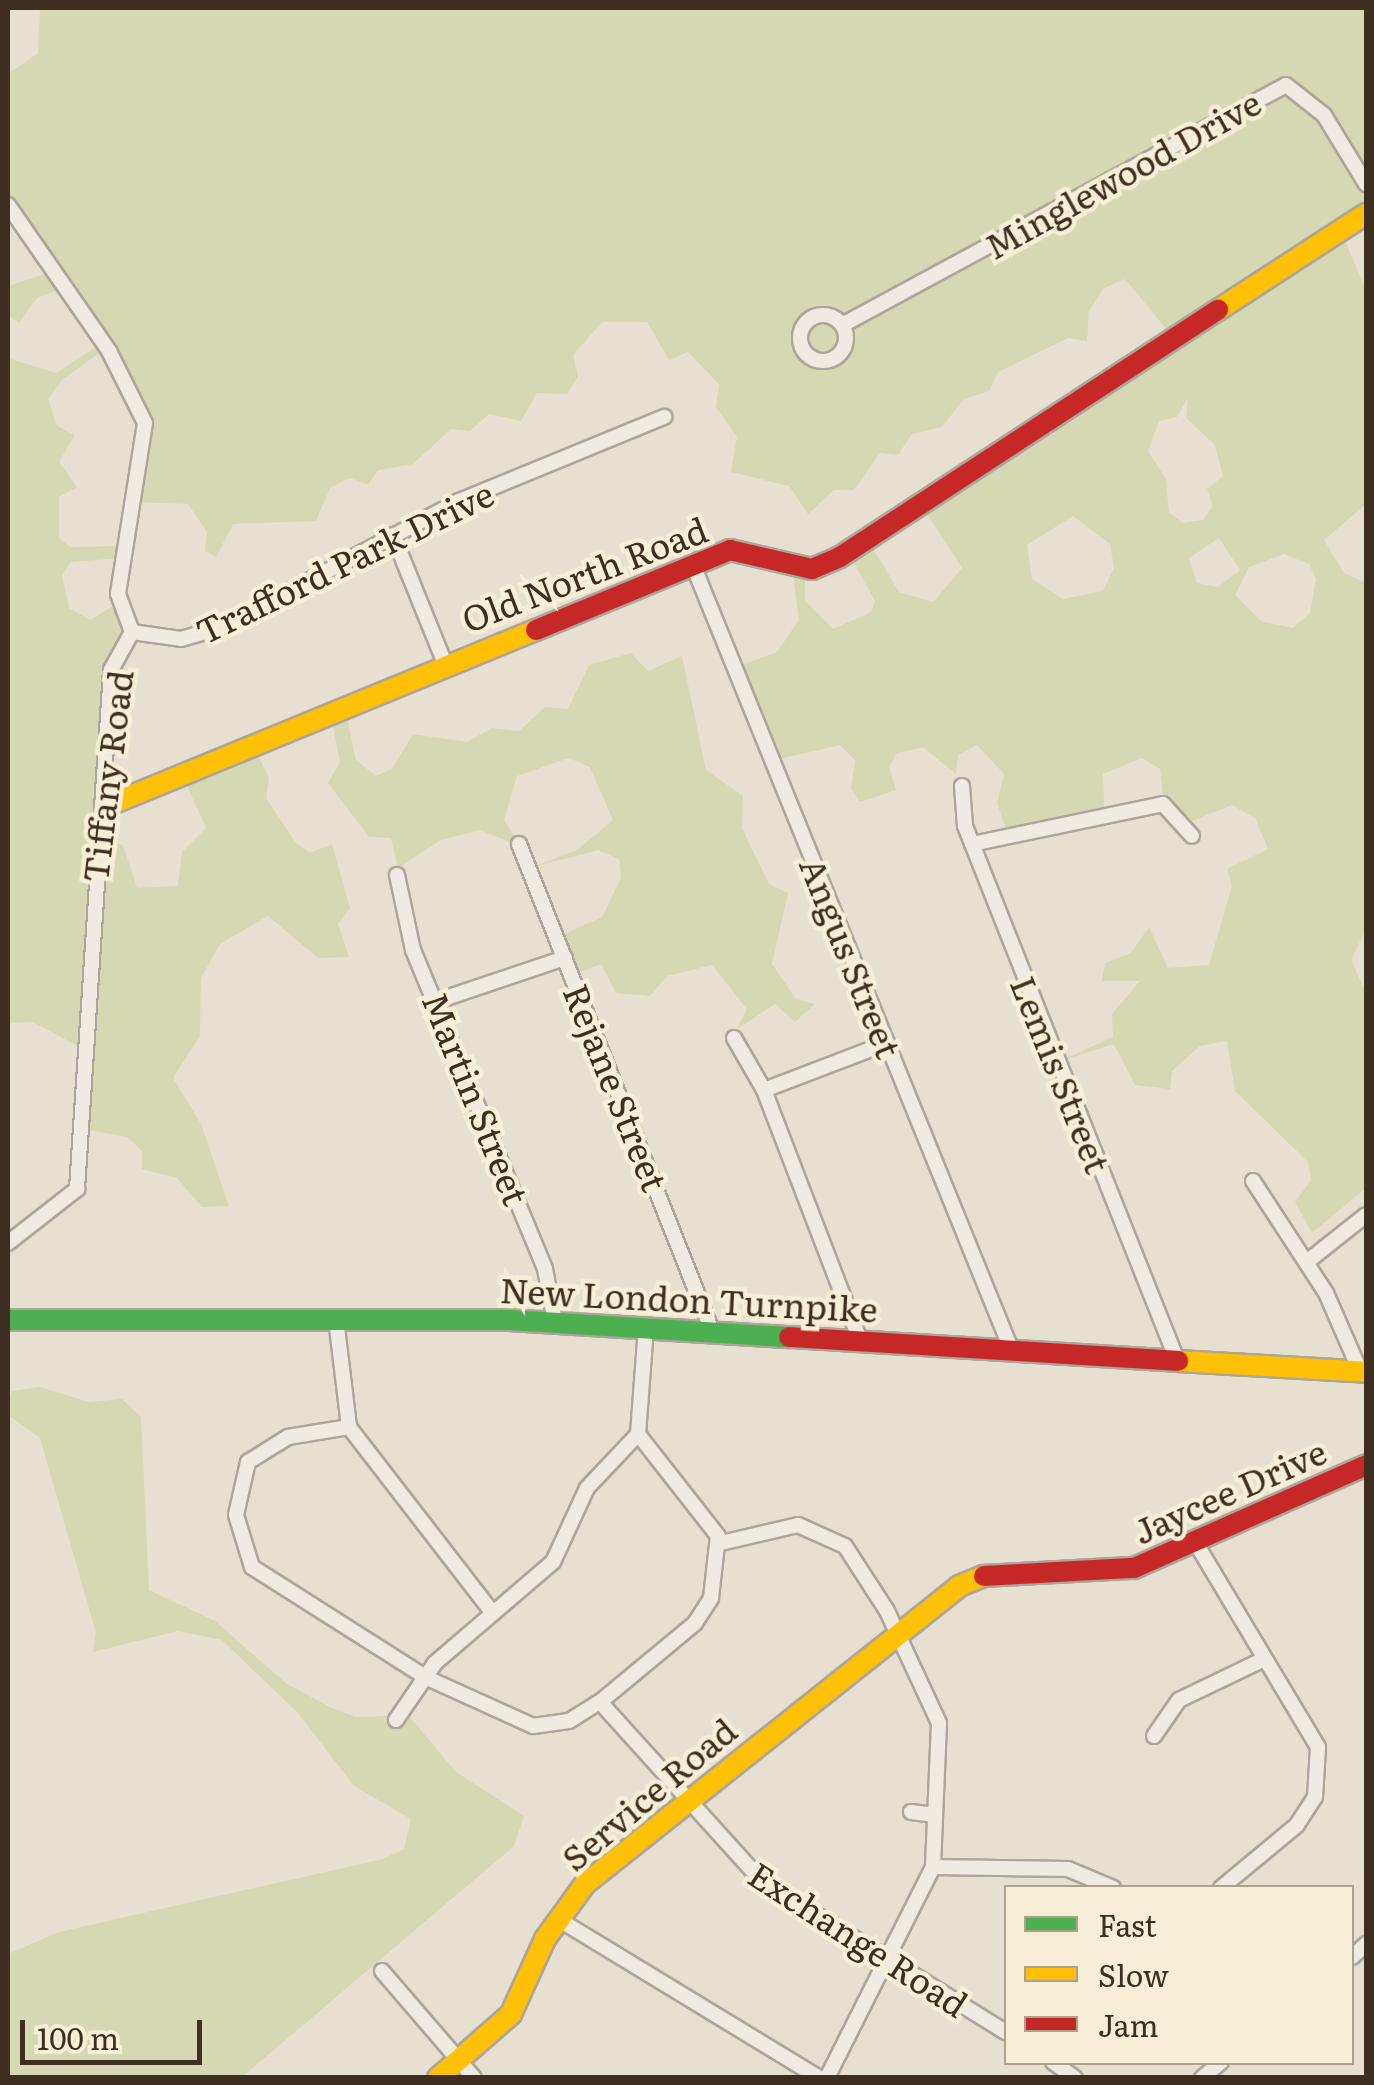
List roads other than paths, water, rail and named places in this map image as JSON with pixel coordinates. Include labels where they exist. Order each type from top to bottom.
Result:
[{"type":"street","name":"Minglewood Drive","points":[[844,324],[1286,85],[1324,115],[1366,184]]},
{"type":"street","name":"Tiffany Road","points":[[8,205],[109,351],[145,423],[118,594],[132,632],[111,670],[108,806],[91,894],[77,1190],[8,1243]]},
{"type":"street","name":"Old North Road","points":[[108,806],[444,661],[730,550],[812,569],[840,556],[1366,214]]},
{"type":"street","name":"Trafford Park Drive","points":[[132,632],[181,639],[222,626],[393,535],[664,417]]},
{"type":"street","points":[[393,535],[444,661]]},
{"type":"street","name":"Angus Street","points":[[693,565],[1011,1349]]},
{"type":"street","name":"Lemis Street","points":[[962,786],[958,799],[972,844],[1177,1360]]},
{"type":"street","points":[[972,844],[1163,804],[1192,836]]},
{"type":"street","name":"Rejane Street","points":[[519,844],[712,1331]]},
{"type":"street","name":"Martin Street","points":[[397,875],[414,950],[440,1000],[546,1269],[555,1322]]},
{"type":"street","points":[[440,1000],[564,958]]},
{"type":"street","points":[[734,1038],[764,1090],[860,1340]]},
{"type":"street","points":[[764,1090],[887,1043]]},
{"type":"street","points":[[1253,1182],[1308,1262],[1363,1372]]},
{"type":"street","points":[[1308,1262],[1366,1215]]},
{"type":"street","points":[[336,1319],[349,1427],[493,1613]]},
{"type":"street","name":"New London Turnpike","points":[[8,1320],[555,1322],[1363,1372]]},
{"type":"street","points":[[396,1720],[425,1677],[553,1562],[588,1488],[638,1434],[646,1327]]},
{"type":"street","points":[[349,1427],[288,1437],[248,1462],[236,1490],[244,1553],[262,1578],[425,1677],[532,1726],[569,1721],[600,1702],[694,1623],[711,1598],[720,1542],[692,1493],[638,1434]]},
{"type":"street","name":"Jaycee Drive","points":[[898,1634],[986,1573],[1105,1574],[1197,1545],[1366,1465]]},
{"type":"street","points":[[720,1542],[798,1525],[824,1531],[860,1561],[939,1723],[933,1867],[827,2078]]},
{"type":"street","points":[[1197,1545],[1262,1660],[1309,1724],[1320,1773],[1297,1824],[1225,1885]]},
{"type":"street","name":"Service Road","points":[[438,2078],[511,2014],[558,1920],[585,1884],[898,1634]]},
{"type":"street","points":[[1154,1736],[1179,1700],[1262,1660]]},
{"type":"street","name":"Exchange Road","points":[[600,1702],[685,1803],[762,1881],[1004,2031]]},
{"type":"street","points":[[911,1812],[934,1815]]},
{"type":"street","points":[[933,1867],[1068,1870],[1106,1885]]},
{"type":"street","points":[[558,1920],[819,2078]]},
{"type":"street","points":[[382,1971],[474,2078]]}]
